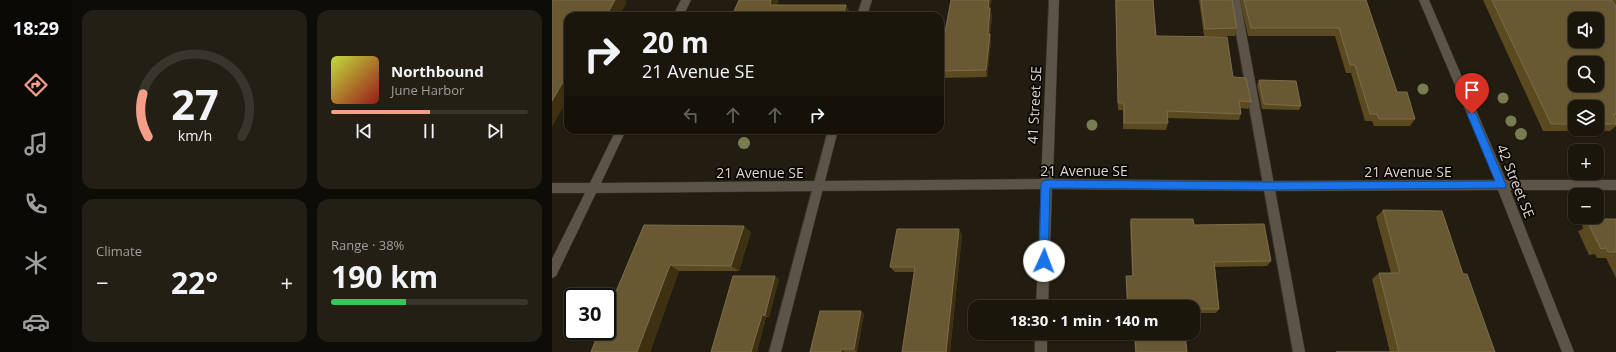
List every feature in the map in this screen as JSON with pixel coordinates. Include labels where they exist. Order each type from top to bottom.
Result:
[{"type":"street","points":[[680,12],[686,0]]},
{"type":"street","points":[[863,12],[866,0]]},
{"type":"street","name":"41 Street SE","points":[[1042,300],[1054,0]]},
{"type":"street","points":[[1235,0],[1299,352]]},
{"type":"street","name":"42 Street SE","points":[[1424,0],[1502,185],[1568,352]]},
{"type":"street","points":[[552,272],[619,134]]},
{"type":"street","points":[[775,352],[832,134]]},
{"type":"street","name":"21 Avenue SE","points":[[552,188],[1046,184],[1269,186],[1616,185]]},
{"type":"street","points":[[1040,352],[1041,340]]},
{"type":"building","points":[[552,0],[615,0],[608,12],[564,12],[564,80],[552,101]]},
{"type":"building","points":[[739,0],[771,0],[770,5],[846,5],[844,12],[734,12]]},
{"type":"building","points":[[951,0],[989,0],[988,8],[990,8],[988,34],[990,34],[986,70],[944,71],[945,32]]},
{"type":"building","points":[[1116,0],[1153,0],[1156,36],[1227,37],[1233,77],[1246,78],[1251,102],[1239,101],[1241,114],[1167,111],[1168,123],[1124,123],[1124,103],[1118,103]]},
{"type":"building","points":[[1201,0],[1232,0],[1237,28],[1205,29]]},
{"type":"building","points":[[1244,0],[1366,0],[1397,92],[1407,92],[1415,119],[1379,119],[1377,114],[1370,114],[1355,65],[1350,65],[1339,28],[1251,28]]},
{"type":"building","points":[[1492,0],[1612,0],[1616,6],[1616,115],[1613,114],[1616,119],[1616,124],[1604,124],[1604,100],[1568,100],[1568,124],[1551,124]]},
{"type":"building","points":[[1259,80],[1296,81],[1301,106],[1264,104]]},
{"type":"building","points":[[1383,210],[1442,211],[1463,274],[1467,274],[1495,352],[1399,352],[1379,273],[1400,273]]},
{"type":"building","points":[[1131,219],[1193,219],[1194,225],[1264,224],[1271,261],[1214,262],[1219,309],[1200,309],[1200,300],[1128,300],[1126,276],[1133,276]]},
{"type":"building","points":[[1604,219],[1616,219],[1616,252],[1608,252],[1606,248],[1601,249],[1589,225],[1604,224]]},
{"type":"building","points":[[644,225],[744,226],[731,266],[670,265],[637,352],[591,352],[596,340],[616,340],[616,292]]},
{"type":"building","points":[[897,229],[959,229],[946,352],[902,352],[915,267],[890,267]]},
{"type":"building","points":[[733,276],[775,276],[765,315],[762,315],[751,352],[711,352]]},
{"type":"building","points":[[820,311],[861,311],[854,349],[841,349],[841,352],[810,352]]},
{"type":"building","points":[[1135,340],[1186,340],[1187,352],[1136,352]]},
{"type":"route","points":[[1044,261],[1046,184],[1269,186],[1502,185],[1472,114]]}]
